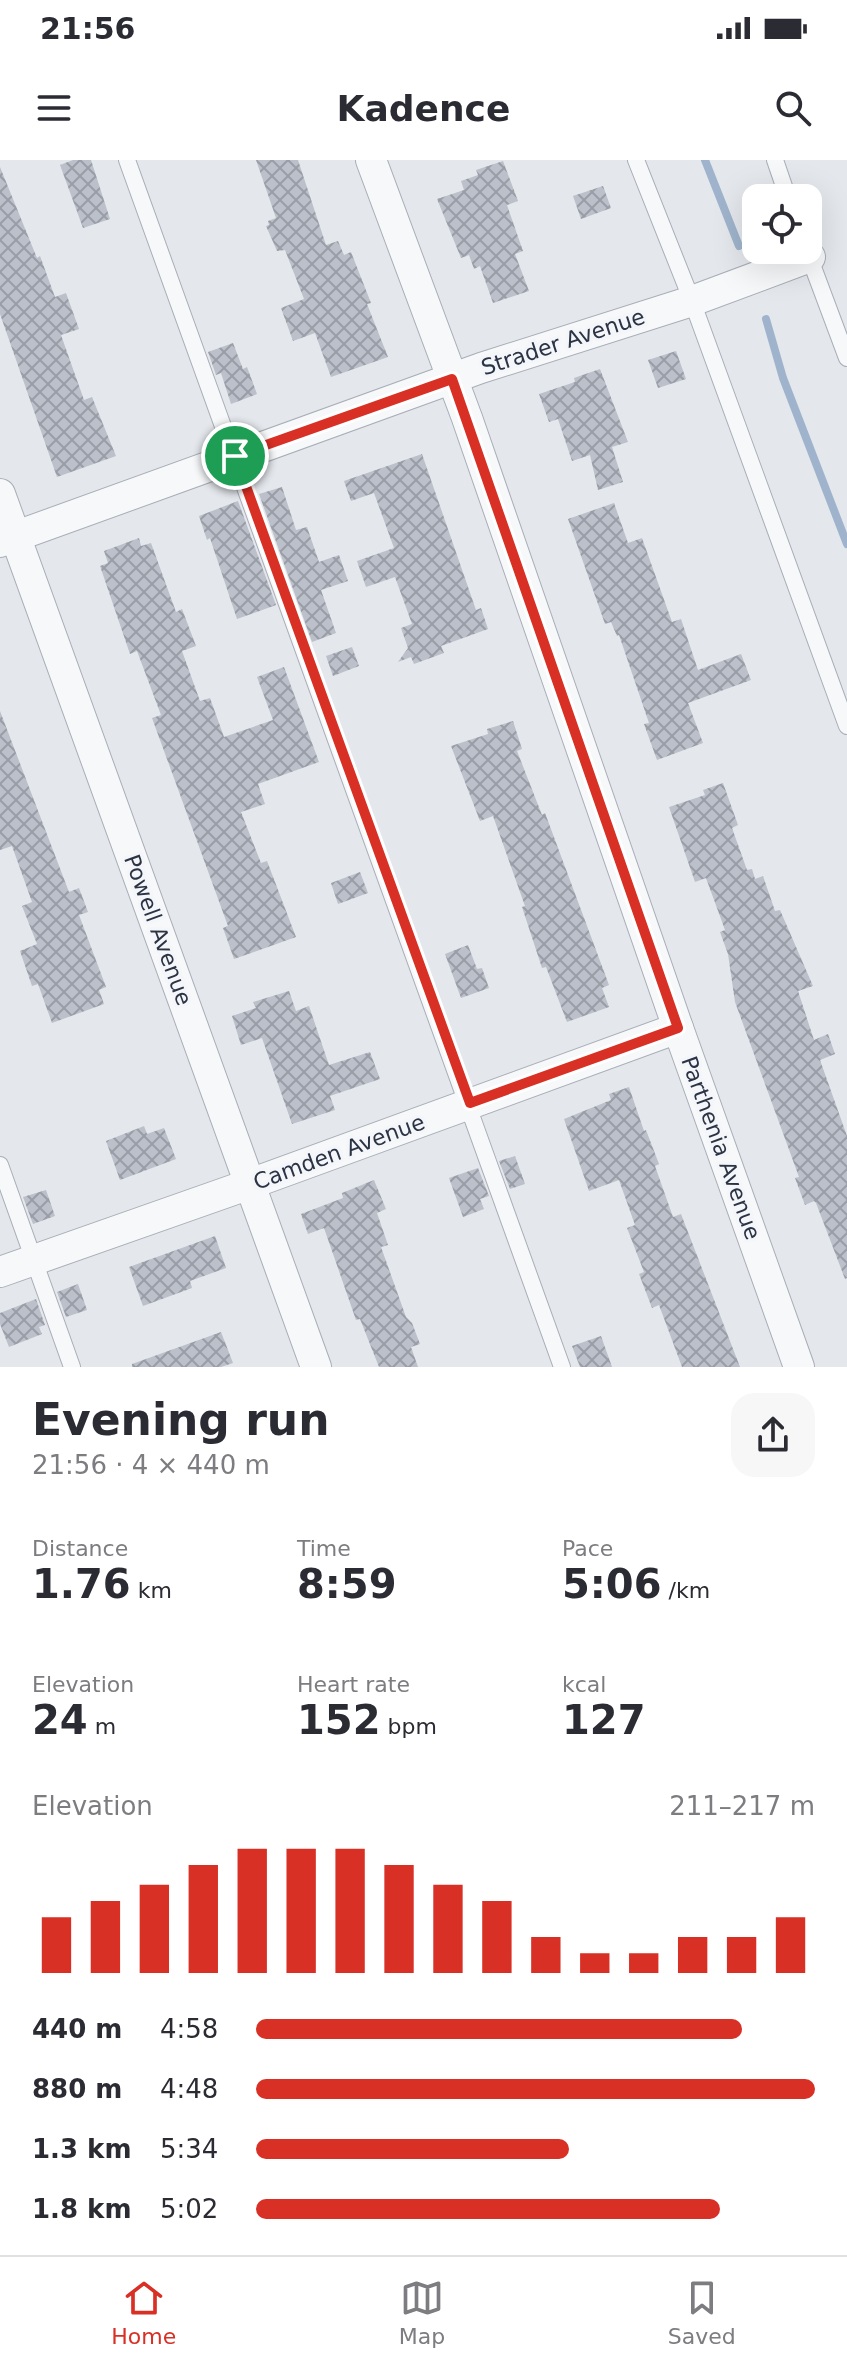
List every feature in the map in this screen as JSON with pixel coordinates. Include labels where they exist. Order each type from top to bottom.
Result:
[{"type":"street","name":"Parthenia Avenue","points":[[371,160],[452,379],[799,1367]]},
{"type":"street","name":"Strader Avenue","points":[[8,539],[452,379],[692,301],[783,264]]},
{"type":"street","name":"Powell Avenue","points":[[0,494],[8,539],[316,1367]]},
{"type":"street","name":"Camden Avenue","points":[[0,1272],[678,1028]]},
{"type":"lane","points":[[127,160],[470,1103],[562,1367]]},
{"type":"lane","points":[[636,160],[692,301],[847,726]]},
{"type":"lane","points":[[775,160],[783,184]]},
{"type":"lane","points":[[812,264],[847,358]]},
{"type":"lane","points":[[0,1165],[72,1367]]},
{"type":"building","points":[[73,160],[91,160],[110,219],[83,228],[60,165]]},
{"type":"building","points":[[256,160],[298,160],[326,245],[338,241],[344,255],[351,252],[388,357],[331,377],[315,333],[293,341],[281,308],[304,299],[285,250],[277,251],[266,226],[269,225],[268,221],[276,218]]},
{"type":"building","points":[[503,161],[518,201],[507,205],[523,251],[515,254],[529,291],[493,303],[480,266],[474,269],[469,255],[461,258],[437,199],[464,190],[461,181],[478,175],[476,170]]},
{"type":"building","points":[[0,167],[55,297],[66,293],[79,329],[61,335],[84,400],[92,397],[116,456],[57,477],[0,314]]},
{"type":"building","points":[[603,186],[611,208],[581,219],[573,196]]},
{"type":"building","points":[[233,343],[243,369],[247,367],[257,394],[231,404],[221,373],[216,375],[208,352]]},
{"type":"building","points":[[676,351],[686,379],[658,388],[648,360]]},
{"type":"building","points":[[600,369],[628,442],[612,447],[623,482],[598,490],[590,455],[572,461],[558,419],[549,422],[539,394],[575,382],[574,378]]},
{"type":"building","points":[[422,454],[476,610],[481,608],[488,629],[441,646],[444,653],[414,664],[411,657],[398,662],[408,648],[401,628],[412,624],[395,577],[366,587],[357,561],[394,548],[374,493],[351,501],[344,481]]},
{"type":"building","points":[[282,487],[296,530],[307,527],[319,562],[339,555],[348,581],[321,590],[336,633],[312,642],[259,494]]},
{"type":"building","points":[[238,501],[276,605],[237,619],[210,538],[207,540],[199,516]]},
{"type":"building","points":[[614,503],[628,543],[642,538],[672,622],[681,619],[698,670],[741,654],[751,680],[688,703],[703,743],[657,760],[644,724],[649,723],[619,635],[611,622],[605,624],[568,519]]},
{"type":"building","points":[[139,538],[141,546],[151,543],[176,612],[182,609],[196,646],[182,651],[200,701],[210,698],[224,737],[273,720],[257,677],[284,667],[319,762],[258,784],[265,804],[241,812],[261,863],[267,861],[296,937],[234,959],[223,928],[228,926],[152,718],[161,715],[137,651],[130,654],[100,566],[108,563],[104,551]]},
{"type":"building","points":[[352,647],[359,666],[333,676],[326,656]]},
{"type":"building","points":[[0,711],[69,892],[79,888],[88,912],[79,915],[106,987],[99,990],[104,1004],[52,1023],[38,984],[32,986],[20,951],[37,944],[22,906],[32,902],[12,846],[0,850]]},
{"type":"building","points":[[513,721],[522,749],[517,751],[542,815],[545,813],[609,985],[602,988],[609,1007],[567,1022],[546,967],[542,968],[522,907],[525,906],[493,816],[480,821],[451,746],[488,734],[487,729]]},
{"type":"building","points":[[723,783],[738,825],[732,828],[747,870],[752,869],[755,879],[763,876],[775,911],[780,910],[813,986],[798,991],[814,1040],[828,1034],[835,1054],[820,1060],[847,1136],[845,1279],[816,1203],[805,1205],[795,1178],[799,1177],[735,1002],[728,954],[720,932],[725,930],[706,878],[695,882],[669,807],[705,795],[703,790]]},
{"type":"building","points":[[360,872],[368,893],[338,904],[331,883]]},
{"type":"building","points":[[468,945],[477,969],[482,968],[489,988],[461,998],[445,954]]},
{"type":"building","points":[[289,991],[296,1011],[309,1006],[329,1065],[370,1052],[380,1079],[330,1096],[335,1110],[292,1124],[262,1038],[241,1045],[232,1016],[256,1008],[253,1002]]},
{"type":"building","points":[[629,1087],[659,1164],[655,1166],[673,1217],[681,1214],[740,1367],[682,1367],[659,1305],[652,1308],[639,1274],[644,1272],[627,1228],[635,1225],[619,1180],[589,1191],[564,1119],[611,1100],[609,1094]]},
{"type":"building","points":[[144,1126],[147,1134],[164,1128],[176,1159],[120,1180],[106,1141]]},
{"type":"building","points":[[515,1156],[525,1184],[510,1189],[499,1161]]},
{"type":"building","points":[[478,1168],[489,1196],[480,1199],[484,1209],[463,1217],[449,1178]]},
{"type":"building","points":[[374,1180],[386,1209],[377,1213],[388,1245],[381,1247],[406,1317],[412,1323],[420,1344],[411,1347],[418,1367],[379,1367],[360,1319],[356,1320],[324,1228],[308,1234],[301,1214],[343,1198],[342,1193]]},
{"type":"building","points":[[46,1190],[55,1216],[33,1224],[23,1197]]},
{"type":"building","points":[[215,1236],[226,1268],[190,1281],[192,1288],[143,1306],[129,1267]]},
{"type":"building","points":[[78,1284],[87,1310],[66,1317],[57,1292]]},
{"type":"building","points":[[36,1299],[45,1325],[39,1327],[42,1334],[9,1347],[0,1324],[0,1313]]},
{"type":"building","points":[[221,1332],[233,1363],[221,1367],[132,1367],[132,1364]]},
{"type":"building","points":[[601,1336],[612,1367],[580,1367],[572,1346]]},
{"type":"waterway","points":[[705,160],[739,246]]},
{"type":"waterway","points":[[766,319],[783,378],[847,544]]},
{"type":"route","points":[[452,379],[678,1028],[470,1103],[235,456],[452,379]]}]
